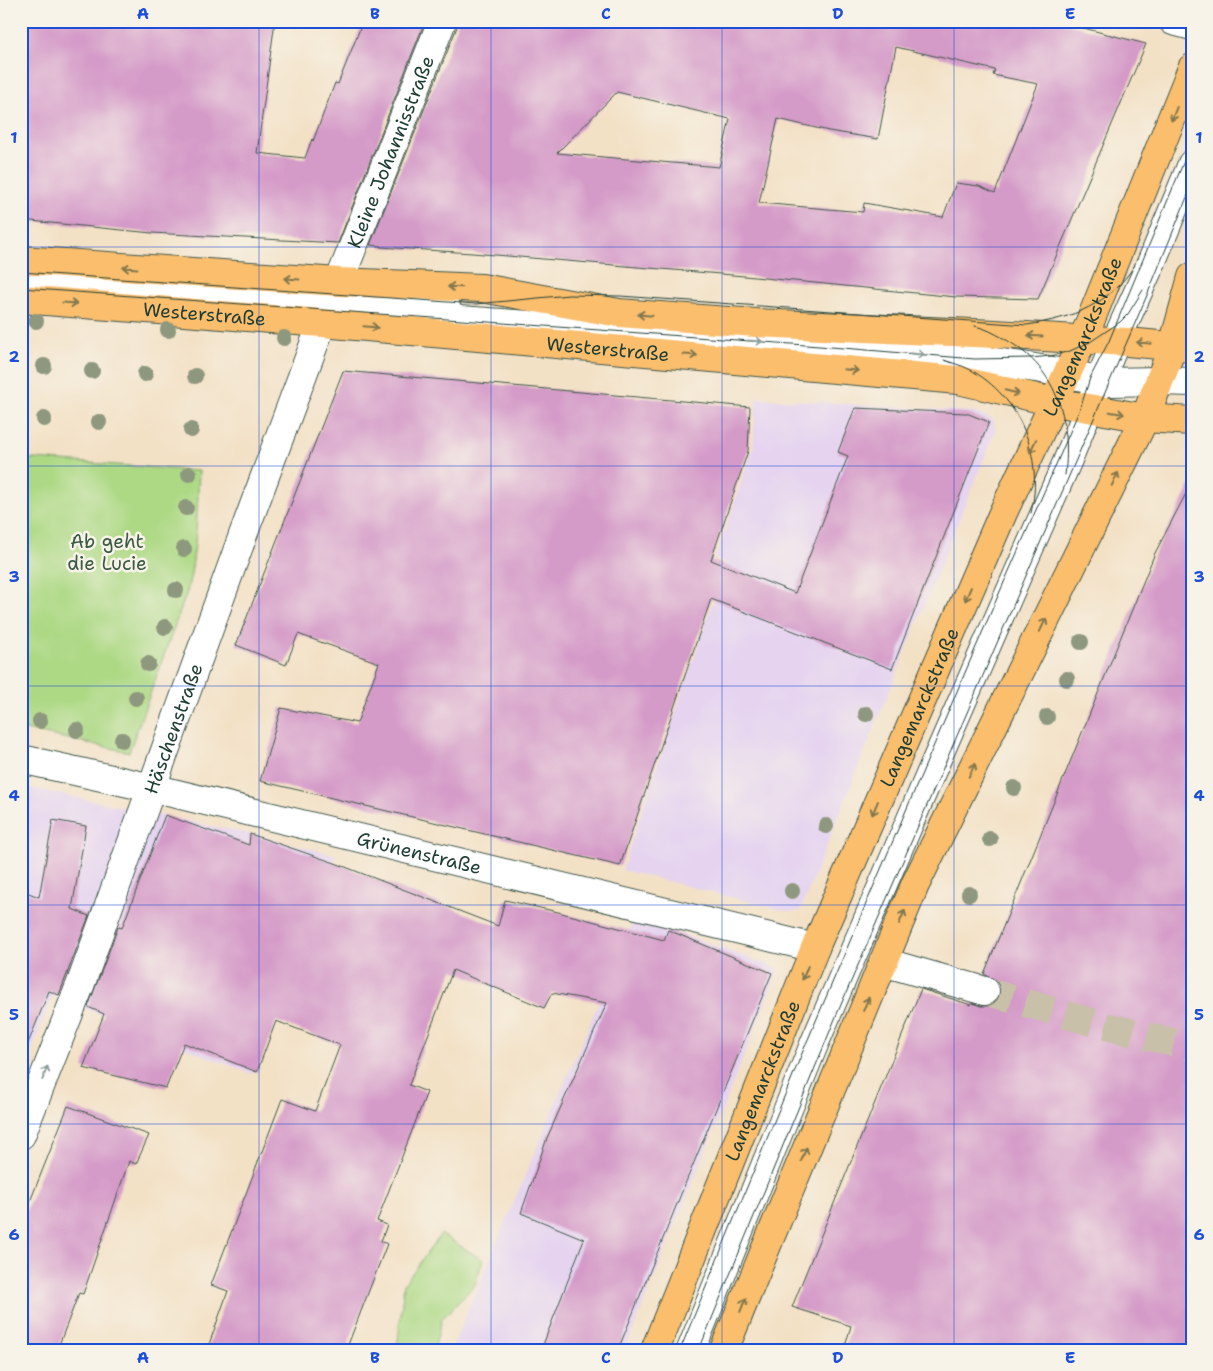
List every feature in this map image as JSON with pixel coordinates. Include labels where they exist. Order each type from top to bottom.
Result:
[{"type":"main road","name":"Langemarckstraße","points":[[655,1350],[815,948],[1002,515],[1083,339],[1192,68]]},
{"type":"main road","name":"Westerstraße","points":[[21,260],[339,282],[482,288],[619,313],[756,324],[1083,339],[1182,347]]},
{"type":"main road","points":[[724,1350],[915,885],[1145,418],[1160,381],[1182,347],[1192,277]]},
{"type":"main road","name":"Westerstraße","points":[[21,300],[322,323],[958,380],[1054,402],[1145,418],[1192,420]]},
{"type":"street","name":"Kleine Johannisstraße","points":[[339,282],[442,21]]},
{"type":"street","points":[[1173,21],[1192,26]]},
{"type":"street","points":[[691,1350],[815,1042],[1067,462],[1116,341],[1152,261],[1192,164]]},
{"type":"street","points":[[21,281],[428,310],[538,298]]},
{"type":"street","points":[[428,310],[460,320],[975,359],[1109,382],[1192,382]]},
{"type":"street","name":"Häschenstraße","points":[[21,1135],[81,983],[239,544],[322,323]]},
{"type":"street","name":"Grünenstraße","points":[[21,759],[152,788],[815,948]]},
{"type":"street","points":[[883,962],[985,991]]},
{"type":"shaded area","points":[[756,398],[971,412],[993,419],[995,431],[800,911],[787,911],[622,870],[726,563],[715,559],[753,448]]},
{"type":"shaded area","points":[[21,786],[250,834],[336,855],[252,1074],[53,996],[21,1077]]},
{"type":"shaded area","points":[[635,917],[779,969],[625,1350],[451,1350]]},
{"type":"green space","name":"Ab geht die Lucie","points":[[21,458],[199,471],[195,547],[187,592],[129,752],[21,729]]},
{"type":"green space","points":[[441,1234],[483,1260],[475,1285],[442,1319],[434,1350],[397,1350],[404,1284]]},
{"type":"building","points":[[21,21],[275,21],[257,153],[305,158],[335,83],[338,84],[363,21],[425,21],[338,243],[152,233],[21,220]]},
{"type":"building","points":[[457,21],[1056,21],[1146,44],[1038,299],[956,297],[744,276],[370,245],[457,27]],"holes":[[[896,47],[995,70],[993,75],[1038,84],[995,193],[979,186],[956,183],[943,217],[864,203],[863,212],[759,203],[778,119],[829,131],[878,139]],[[617,92],[730,119],[719,167],[557,153]]]},
{"type":"building","points":[[343,371],[750,407],[748,451],[711,560],[795,593],[848,456],[838,452],[855,408],[966,413],[989,422],[892,669],[711,599],[620,866],[260,781],[281,708],[357,723],[379,663],[298,634],[286,665],[236,645]]},
{"type":"building","points":[[1192,482],[1192,1350],[844,1350],[851,1326],[792,1307],[921,989],[971,1005],[972,1003],[981,1006],[989,1006],[996,1002],[1000,996],[1000,988],[997,981],[984,974],[1155,553]]},
{"type":"building","points":[[165,815],[249,845],[250,834],[335,863],[498,926],[505,900],[664,940],[668,930],[772,973],[618,1350],[541,1350],[584,1239],[521,1213],[547,1138],[607,1003],[552,993],[544,1008],[453,970],[409,1085],[427,1092],[377,1221],[387,1225],[381,1241],[387,1244],[346,1350],[207,1350],[228,1291],[211,1285],[282,1099],[315,1111],[340,1045],[276,1021],[257,1072],[184,1043],[166,1088],[83,1068],[104,1014],[88,1007],[118,927],[122,928]]},
{"type":"building","points":[[53,820],[86,826],[72,909],[89,916],[59,995],[49,991],[23,1056],[21,1055],[21,890],[39,897]]},
{"type":"building","points":[[68,1106],[149,1135],[136,1164],[129,1161],[83,1294],[79,1293],[57,1350],[21,1350],[21,1224]]},
{"type":"tunnel","points":[[985,991],[1105,1026],[1192,1047]]},
{"type":"tram line","points":[[680,1350],[803,1051],[1055,467],[1081,406],[1090,378],[1109,341],[1192,142]]},
{"type":"tram line","points":[[699,1350],[837,1014],[1148,293],[1192,185]]},
{"type":"tram line","points":[[21,272],[476,304],[569,295],[620,296],[1027,325],[1060,318],[1102,300],[1125,279],[1135,265]]},
{"type":"tram line","points":[[21,288],[975,359],[1031,358],[1051,356],[1070,351],[1090,342],[1120,322],[1128,314],[1143,290]]},
{"type":"tram line","points":[[975,326],[996,334],[1021,350],[1048,379],[1062,414],[1066,434],[1065,475]]},
{"type":"tram line","points":[[944,360],[969,369],[987,381],[1002,395],[1015,412],[1031,450],[1034,471],[1031,513]]}]
